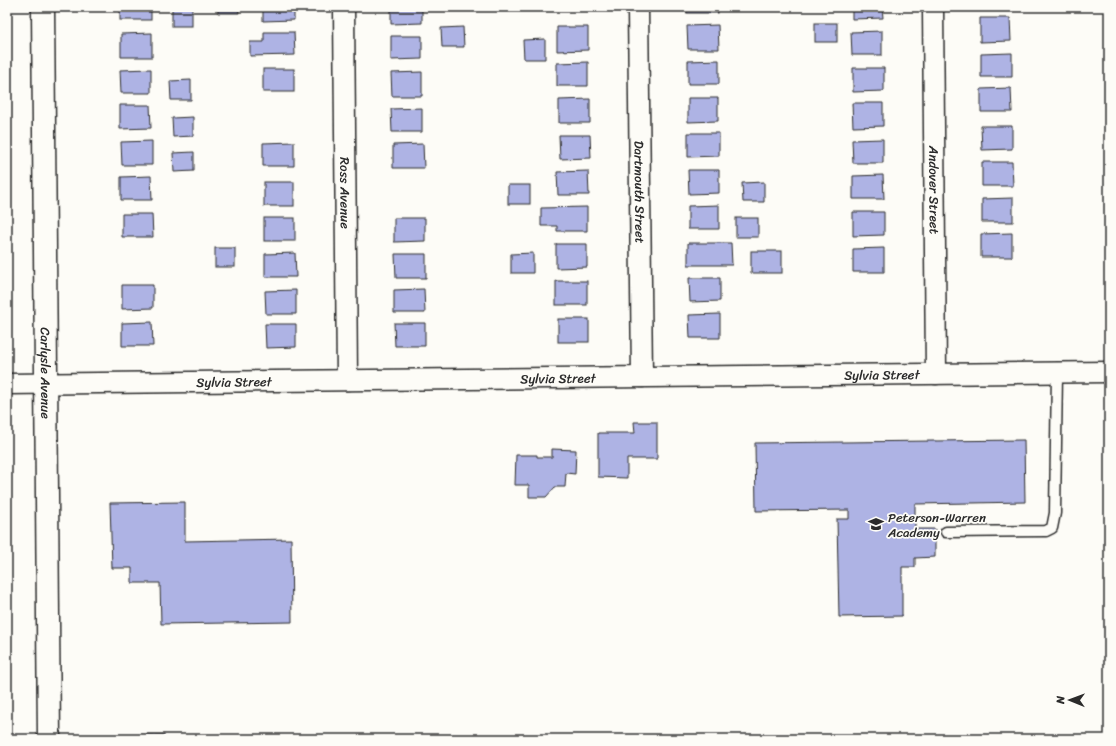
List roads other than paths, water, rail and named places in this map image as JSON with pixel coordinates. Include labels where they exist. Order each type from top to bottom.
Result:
[{"type":"street","name":"Carlysle Avenue","points":[[43,7],[49,739]]},
{"type":"street","name":"Ross Avenue","points":[[344,7],[347,380]]},
{"type":"street","name":"Dartmouth Street","points":[[638,7],[642,377]]},
{"type":"street","name":"Andover Street","points":[[933,7],[936,374]]},
{"type":"street","name":"Sylvia Street","points":[[7,384],[1109,372]]},
{"type":"lane","points":[[946,532],[1046,531],[1052,528],[1055,512],[1057,373]]},
{"type":"place","name":"Peterson-Warren Academy","points":[[876,524]]}]
